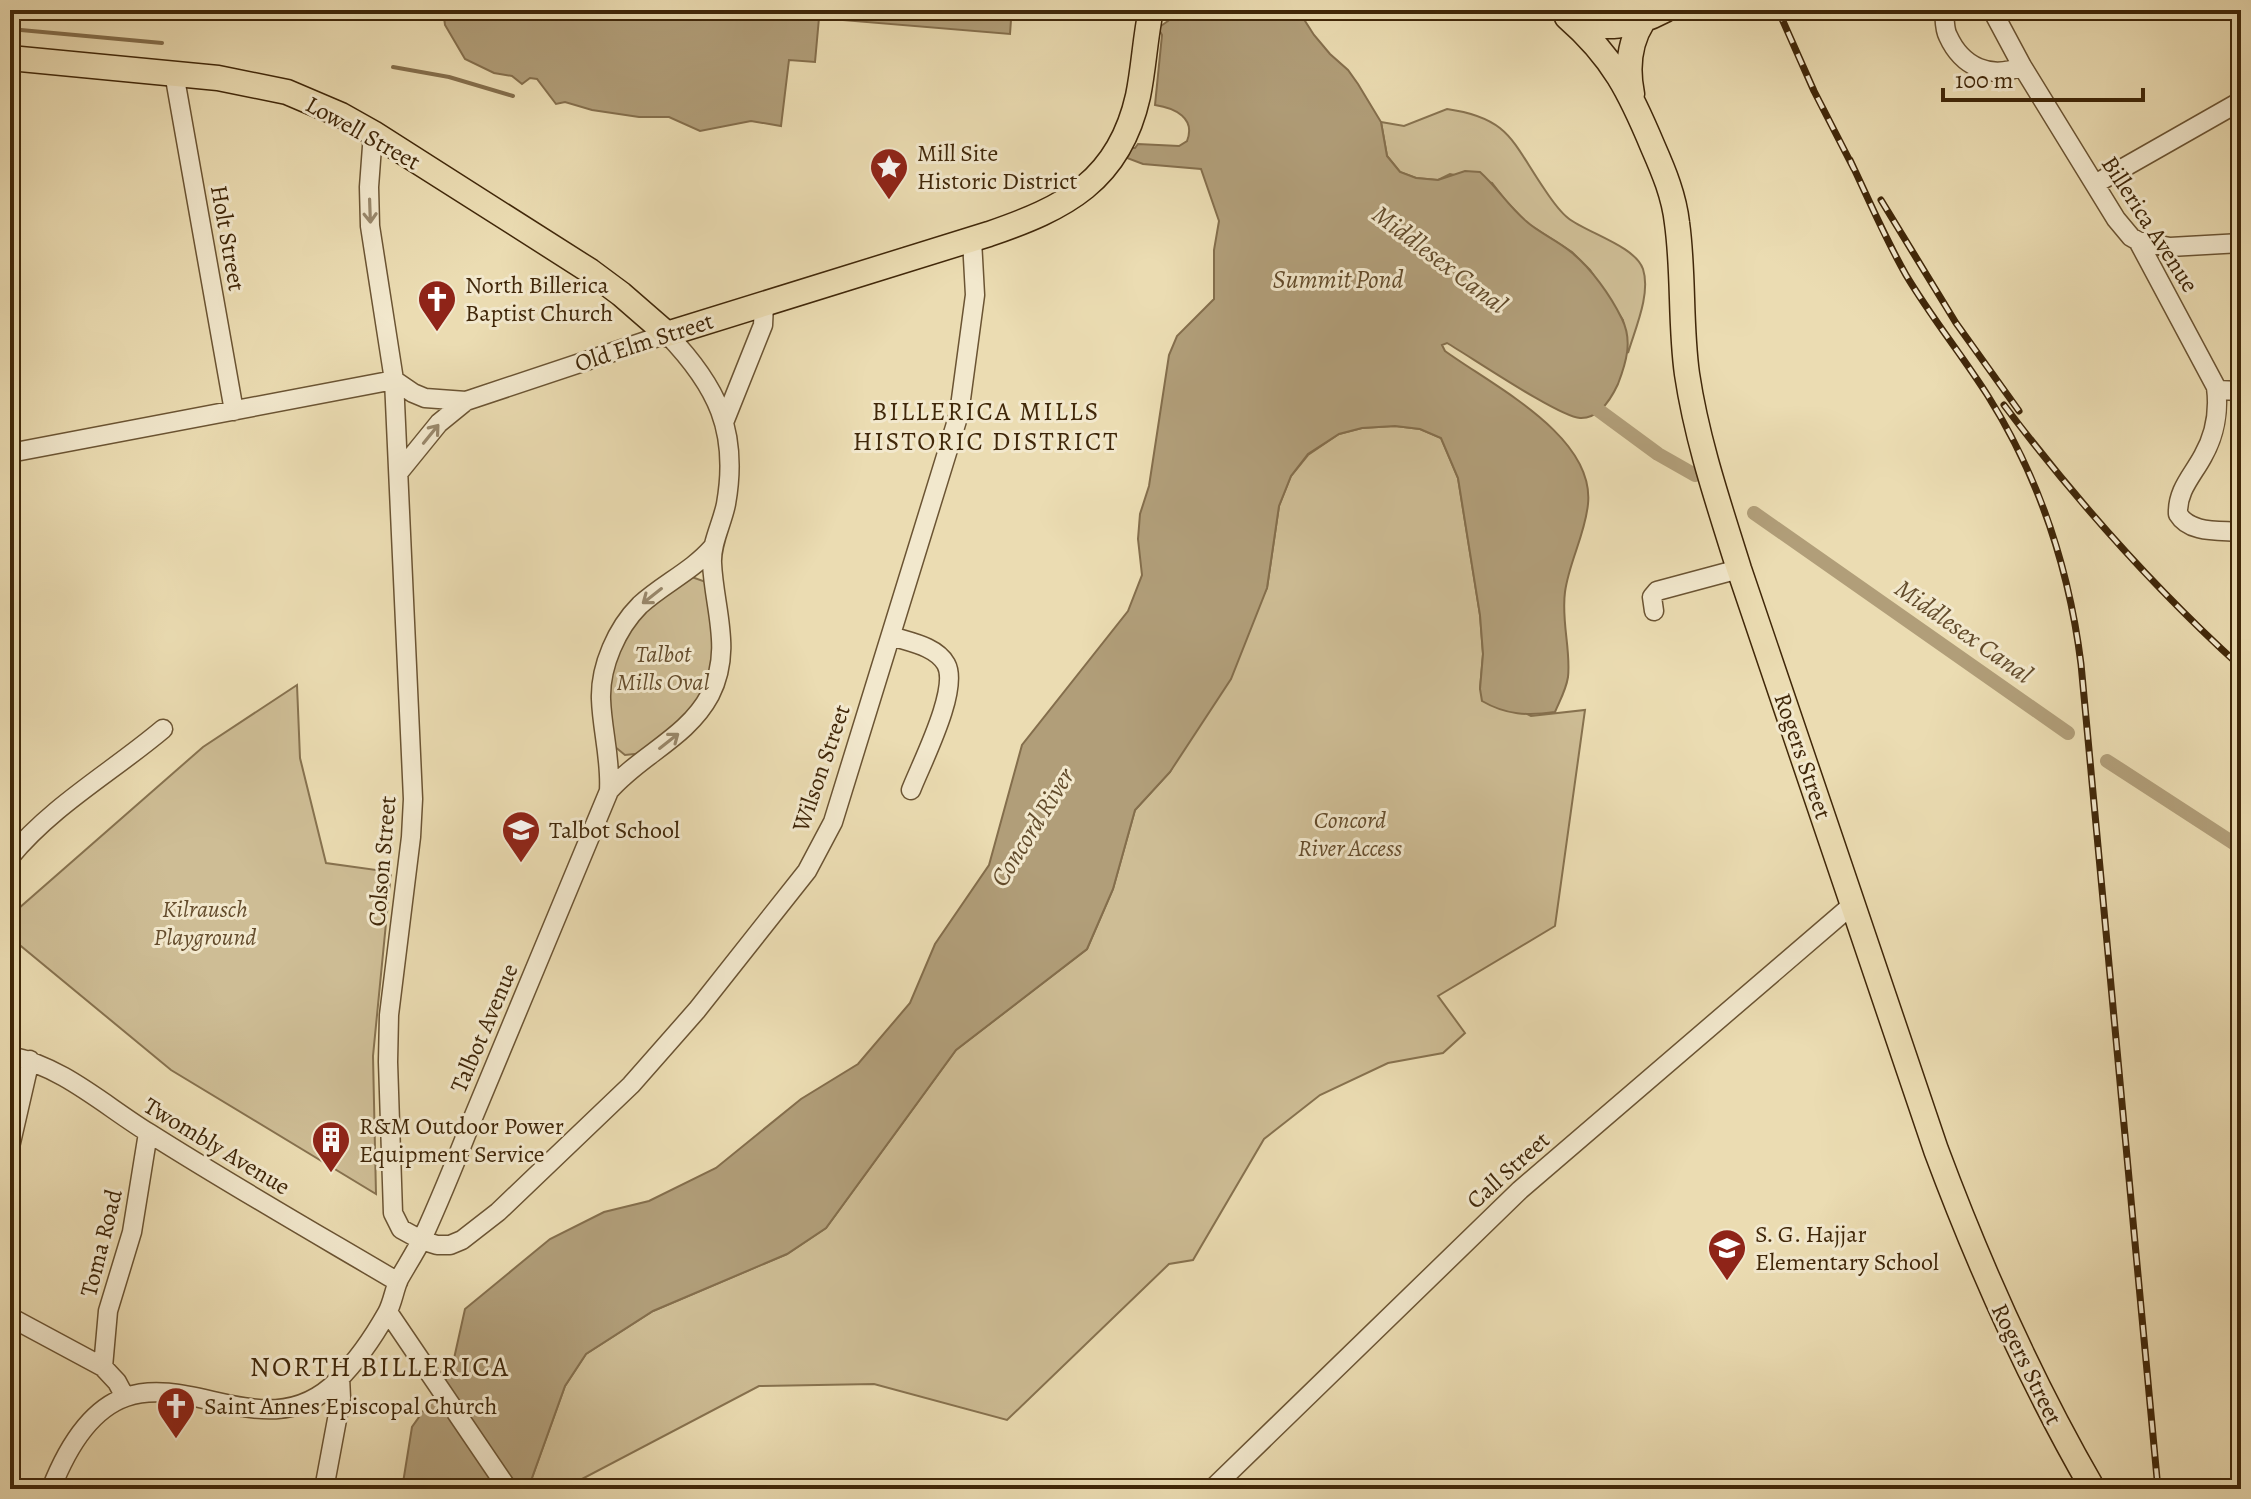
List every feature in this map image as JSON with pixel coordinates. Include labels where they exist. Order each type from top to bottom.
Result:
[{"type":"main road","name":"Old Elm Street","points":[[667,334],[972,240],[1063,205],[1105,169],[1133,115],[1150,14]]},
{"type":"main road","points":[[1560,14],[1587,24],[1607,27],[1654,16]]},
{"type":"main road","name":"Rogers Street","points":[[1560,14],[1601,51],[1632,96],[1672,198],[1679,239],[1687,377],[1710,473],[1739,569],[1936,1150],[1984,1275],[2031,1375],[2093,1489]]},
{"type":"main road","points":[[1632,96],[1630,61],[1634,38],[1654,16]]},
{"type":"main road","name":"Lowell Street","points":[[10,58],[174,73],[287,92],[341,115],[373,133],[590,271],[667,334]]},
{"type":"street","points":[[1944,10],[1947,35],[1966,62],[1988,73],[2008,72],[2022,66]]},
{"type":"street","name":"Billerica Avenue","points":[[1992,10],[2022,66],[2123,229],[2138,241],[2217,390]]},
{"type":"street","name":"Holt Street","points":[[174,73],[234,411]]},
{"type":"street","points":[[2095,184],[2241,101]]},
{"type":"street","name":"Colson Street","points":[[373,133],[370,226],[394,380],[413,799],[389,1015],[393,1213],[401,1229],[421,1240]]},
{"type":"street","name":"Wilson Street","points":[[421,1240],[450,1245],[462,1240],[498,1212],[631,1085],[697,1010],[798,882],[833,822],[961,403],[975,295],[972,240]]},
{"type":"street","points":[[2138,241],[2170,247],[2241,243]]},
{"type":"street","name":"Talbot Avenue","points":[[725,420],[762,329],[764,304]]},
{"type":"street","name":"Old Elm Street","points":[[394,380],[425,398],[466,401],[667,334]]},
{"type":"street","name":"Talbot Avenue","points":[[398,1282],[421,1240],[609,791],[628,771],[677,736],[711,692],[722,653],[712,548],[724,513],[730,452],[725,420],[708,385],[667,334]]},
{"type":"street","points":[[10,453],[394,380]]},
{"type":"street","points":[[2241,391],[2217,390],[2217,411],[2211,439],[2180,496],[2178,506],[2180,518],[2193,527],[2241,532]]},
{"type":"street","points":[[400,471],[439,423],[466,401]]},
{"type":"street","name":"Talbot Avenue","points":[[609,791],[610,758],[601,697],[602,680],[612,648],[619,632],[640,605],[694,566],[712,548]]},
{"type":"street","points":[[1654,611],[1652,597],[1657,591],[1739,569]]},
{"type":"street","points":[[891,636],[926,647],[946,663],[950,675],[943,708],[911,790]]},
{"type":"street","points":[[10,857],[83,789],[163,729]]},
{"type":"street","name":"Call Street","points":[[1212,1489],[1520,1190],[1852,905]]},
{"type":"street","name":"Twombly Avenue","points":[[10,1056],[30,1060],[72,1082],[148,1133],[398,1282]]},
{"type":"street","points":[[10,1147],[30,1060]]},
{"type":"street","name":"Toma Road","points":[[103,1367],[108,1311],[132,1232],[148,1133]]},
{"type":"street","points":[[51,1489],[63,1458],[84,1426],[101,1411],[125,1397],[168,1391],[246,1408],[275,1410],[314,1399],[340,1377],[388,1312],[398,1282]]},
{"type":"street","points":[[388,1312],[508,1489]]},
{"type":"street","points":[[10,1317],[103,1367],[117,1382],[125,1397]]},
{"type":"street","points":[[324,1489],[341,1398],[340,1377]]},
{"type":"green space","points":[[1447,109],[1468,113],[1497,126],[1516,146],[1565,215],[1631,253],[1638,261],[1643,269],[1645,289],[1628,353],[1623,320],[1590,270],[1572,252],[1527,223],[1492,183],[1450,174],[1438,180],[1416,178],[1400,172],[1387,156],[1381,122],[1404,126]]},
{"type":"green space","name":"Concord River Access","points":[[1395,426],[1420,429],[1441,438],[1458,478],[1480,615],[1483,654],[1480,689],[1531,716],[1585,710],[1555,926],[1438,996],[1465,1033],[1443,1053],[1388,1063],[1320,1095],[1264,1139],[1193,1260],[1169,1264],[1007,1420],[874,1384],[759,1386],[563,1489],[528,1489],[565,1386],[586,1354],[653,1311],[787,1254],[826,1228],[956,1050],[1087,949],[1113,889],[1135,810],[1170,772],[1267,588],[1279,506],[1291,476],[1308,455],[1339,434],[1362,428]]},
{"type":"green space","name":"Talbot Mills Oval","points":[[689,576],[706,582],[716,593],[711,692],[644,753],[625,755],[614,746],[602,715],[619,632]]},
{"type":"green space","name":"Kilrausch Playground","points":[[297,685],[300,758],[326,863],[391,872],[373,1056],[376,1194],[171,1070],[10,937],[10,916],[203,747]]},
{"type":"water","points":[[443,10],[1026,10],[1025,18],[1011,20],[1010,34],[819,18],[815,62],[789,60],[781,126],[751,121],[700,131],[669,117],[639,117],[592,110],[565,102],[556,104],[537,79],[530,78],[522,84],[512,76],[494,73],[465,59],[445,25]]},
{"type":"water","points":[[1118,10],[1298,10],[1314,35],[1358,84],[1381,122],[1387,156],[1400,172],[1416,178],[1438,180],[1465,171],[1480,172],[1526,221],[1578,259],[1612,301],[1627,335],[1626,360],[1608,402],[1599,412],[1587,417],[1569,415],[1554,408],[1447,343],[1442,345],[1445,351],[1537,415],[1575,456],[1586,479],[1586,515],[1565,592],[1568,677],[1555,712],[1517,713],[1482,701],[1480,615],[1458,478],[1441,438],[1420,429],[1395,426],[1362,428],[1339,434],[1308,454],[1291,476],[1279,506],[1267,588],[1231,679],[1170,772],[1135,810],[1113,889],[1087,949],[956,1050],[826,1228],[787,1254],[653,1311],[586,1354],[565,1386],[528,1489],[402,1489],[412,1427],[451,1372],[465,1309],[550,1239],[604,1212],[649,1201],[716,1168],[801,1099],[858,1064],[910,1003],[935,944],[989,865],[1022,745],[1128,611],[1142,575],[1138,539],[1140,514],[1149,486],[1169,355],[1177,336],[1214,299],[1214,250],[1219,221],[1201,169],[1143,164],[1127,158],[1131,148],[1138,144],[1179,146],[1187,141],[1189,126],[1176,112],[1155,105],[1162,35],[1158,28],[1168,21],[1166,16],[1159,21]]},
{"type":"waterway","points":[[10,29],[162,43]]},
{"type":"waterway","points":[[393,67],[449,77],[513,96]]},
{"type":"waterway","name":"Middlesex Canal","points":[[1586,401],[1658,454],[1695,475]]},
{"type":"waterway","name":"Middlesex Canal","points":[[1754,513],[2068,733]]},
{"type":"waterway","name":"Middlesex Canal","points":[[2107,761],[2241,848]]},
{"type":"railway","points":[[1778,10],[1814,91],[1854,169]]},
{"type":"railway","points":[[1850,160],[1906,275],[1988,396],[2023,459],[2050,525],[2069,593],[2081,664],[2158,1489]]},
{"type":"railway","points":[[1881,200],[1956,323],[2019,411]]},
{"type":"railway","points":[[2004,405],[2116,541],[2177,606],[2241,667]]},
{"type":"place","name":"Mill Site Historic District","points":[[889,201]]},
{"type":"place","name":"North Billerica Baptist Church","points":[[437,333]]},
{"type":"place","name":"Talbot School","points":[[521,864]]},
{"type":"place","name":"R&M Outdoor Power Equipment Service","points":[[331,1174]]},
{"type":"place","name":"S. G. Hajjar Elementary School","points":[[1727,1282]]},
{"type":"place","name":"Saint Annes Episcopal Church","points":[[176,1440]]},
{"type":"district","name":"BILLERICA MILLS HISTORIC DISTRICT","points":[[986,426]]},
{"type":"district","name":"NORTH BILLERICA","points":[[380,1366]]},
{"type":"water label","name":"Summit Pond","points":[[1338,279]]},
{"type":"water label","name":"Concord River","points":[[1032,827]]}]
